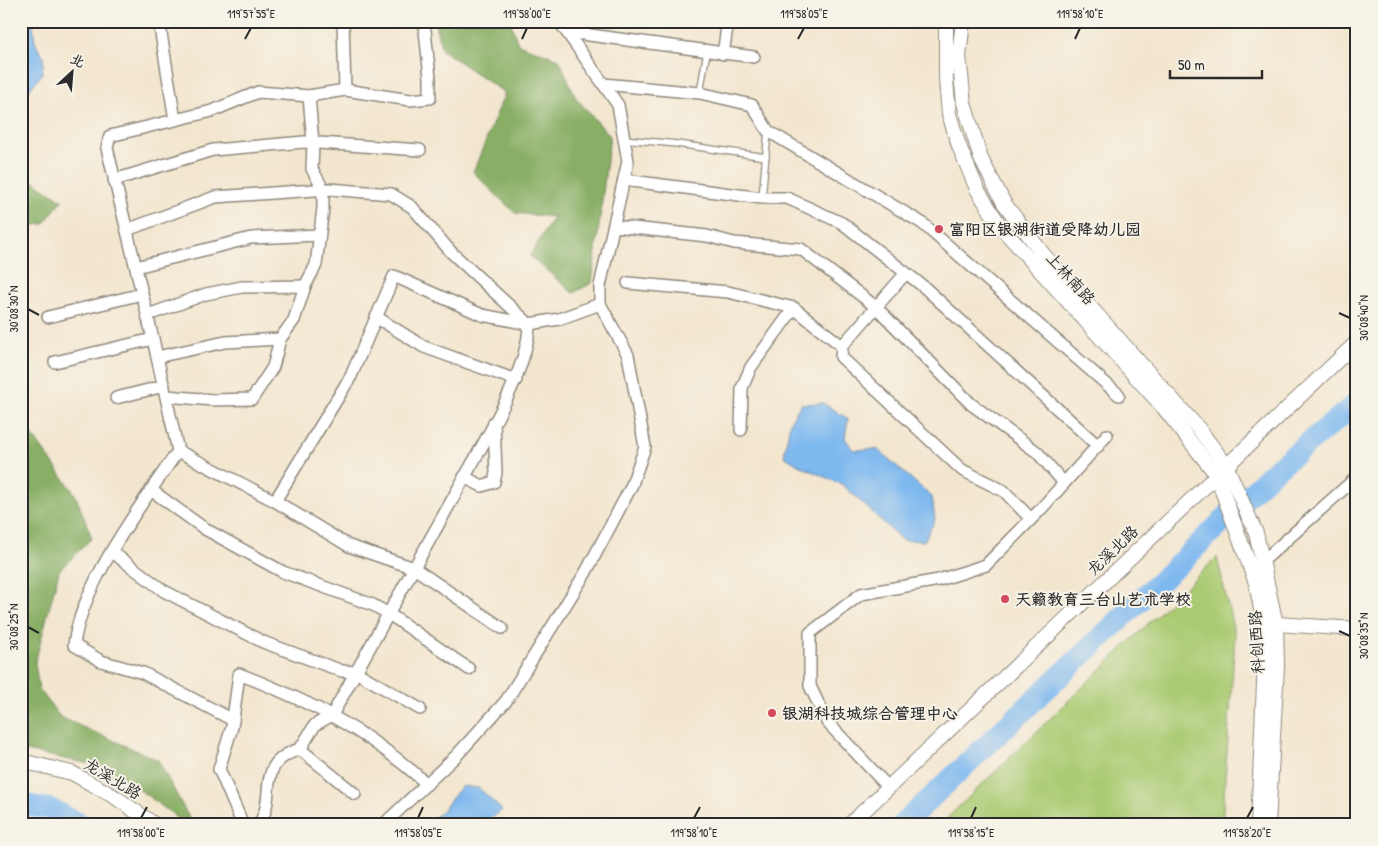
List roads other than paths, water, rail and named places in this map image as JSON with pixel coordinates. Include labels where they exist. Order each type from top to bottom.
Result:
[{"type":"street","points":[[158,21],[175,120]]},
{"type":"street","points":[[343,21],[345,90]]},
{"type":"street","points":[[233,720],[144,672],[101,661],[74,645],[82,613],[96,580],[151,490],[178,451],[154,339],[107,148],[110,136],[212,111],[258,92],[309,96],[345,90],[410,100],[430,98],[430,78],[424,21]]},
{"type":"street","points":[[383,825],[427,784],[506,701],[586,572],[631,487],[645,447],[628,355],[600,304],[600,286],[628,161],[618,105],[559,21]]},
{"type":"street","points":[[723,54],[728,21]]},
{"type":"street","name":"上林南路","points":[[946,21],[946,80],[949,114],[976,189],[1000,226],[1221,469]]},
{"type":"street","name":"上林南路","points":[[963,21],[958,56],[964,103],[980,159],[1004,203],[1043,254],[1198,428],[1221,469]]},
{"type":"street","points":[[567,32],[754,57]]},
{"type":"street","points":[[603,84],[700,94],[752,105],[768,131],[922,223],[1119,396]]},
{"type":"street","points":[[116,398],[165,391],[214,400],[252,399],[274,367],[280,339],[294,320],[316,265],[323,189],[312,169],[313,143],[309,96]]},
{"type":"street","points":[[114,180],[213,150],[313,143],[420,150]]},
{"type":"street","points":[[624,180],[762,198],[787,198],[842,223],[906,273],[1098,446]]},
{"type":"street","points":[[127,230],[215,197],[323,189],[391,194],[412,207],[452,253],[529,324],[529,335],[516,380],[464,477],[332,715],[314,725],[300,749],[285,754],[268,776],[266,814],[258,825]]},
{"type":"street","points":[[614,226],[707,236],[734,243],[801,249],[876,307],[971,404],[1037,452],[1064,483]]},
{"type":"street","points":[[136,267],[251,238],[319,235]]},
{"type":"street","points":[[906,273],[842,346],[841,357],[962,470],[1004,490],[1031,519]]},
{"type":"street","points":[[275,501],[351,376],[394,276],[482,315],[529,324],[558,319],[600,304]]},
{"type":"street","points":[[628,283],[728,292],[794,308],[842,346]]},
{"type":"street","points":[[148,315],[206,294],[242,287],[306,286]]},
{"type":"street","points":[[48,317],[142,294]]},
{"type":"street","points":[[741,430],[742,388],[751,367],[794,308]]},
{"type":"street","points":[[376,317],[424,347],[516,380]]},
{"type":"street","points":[[56,362],[154,339]]},
{"type":"street","points":[[158,357],[225,342],[280,339]]},
{"type":"street","name":"龙溪北路","points":[[849,825],[1221,469],[1357,342]]},
{"type":"street","points":[[464,477],[482,486],[494,482],[496,473],[494,421]]},
{"type":"street","points":[[889,788],[828,722],[810,686],[810,633],[861,594],[939,580],[986,565],[1031,519],[1107,435]]},
{"type":"street","points":[[178,451],[275,501],[348,546],[414,568],[502,628]]},
{"type":"street","name":"科创西路","points":[[1221,469],[1235,483],[1256,533],[1264,560],[1276,624],[1277,666],[1268,825]]},
{"type":"street","name":"科创西路","points":[[1221,469],[1224,493],[1256,583],[1266,634],[1258,825]]},
{"type":"street","points":[[1264,560],[1357,477]]},
{"type":"street","points":[[151,490],[205,529],[283,572],[373,605],[469,669]]},
{"type":"street","points":[[112,552],[164,591],[263,642],[342,671],[356,672],[420,709]]},
{"type":"street","points":[[1276,624],[1357,629]]},
{"type":"street","points":[[243,825],[220,769],[233,720],[238,674],[332,715],[394,755],[427,784]]},
{"type":"street","points":[[300,749],[354,794]]},
{"type":"street","name":"龙溪北路","points":[[21,762],[72,773],[115,797],[155,825]]},
{"type":"lane","points":[[700,94],[707,51]]},
{"type":"lane","points":[[762,198],[768,131]]},
{"type":"lane","points":[[624,139],[677,144],[766,157]]},
{"type":"water","points":[[21,21],[33,21],[35,42],[44,57],[42,74],[21,100],[24,77],[21,75]]},
{"type":"water","points":[[823,403],[848,419],[845,438],[853,450],[877,449],[932,497],[935,520],[924,541],[902,540],[843,485],[798,465],[784,456],[790,422],[801,404]]},
{"type":"water","points":[[462,786],[479,788],[502,810],[483,825],[424,825],[440,813]]},
{"type":"waterway","points":[[902,825],[1187,556],[1269,475],[1357,403]]},
{"type":"waterway","points":[[21,804],[50,809],[82,825]]},
{"type":"place","name":"富阳区银湖街道受降幼儿园","points":[[939,229]]},
{"type":"place","name":"天籁教育三台山艺术学校","points":[[1005,599]]},
{"type":"place","name":"银湖科技城综合管理中心","points":[[772,713]]}]
